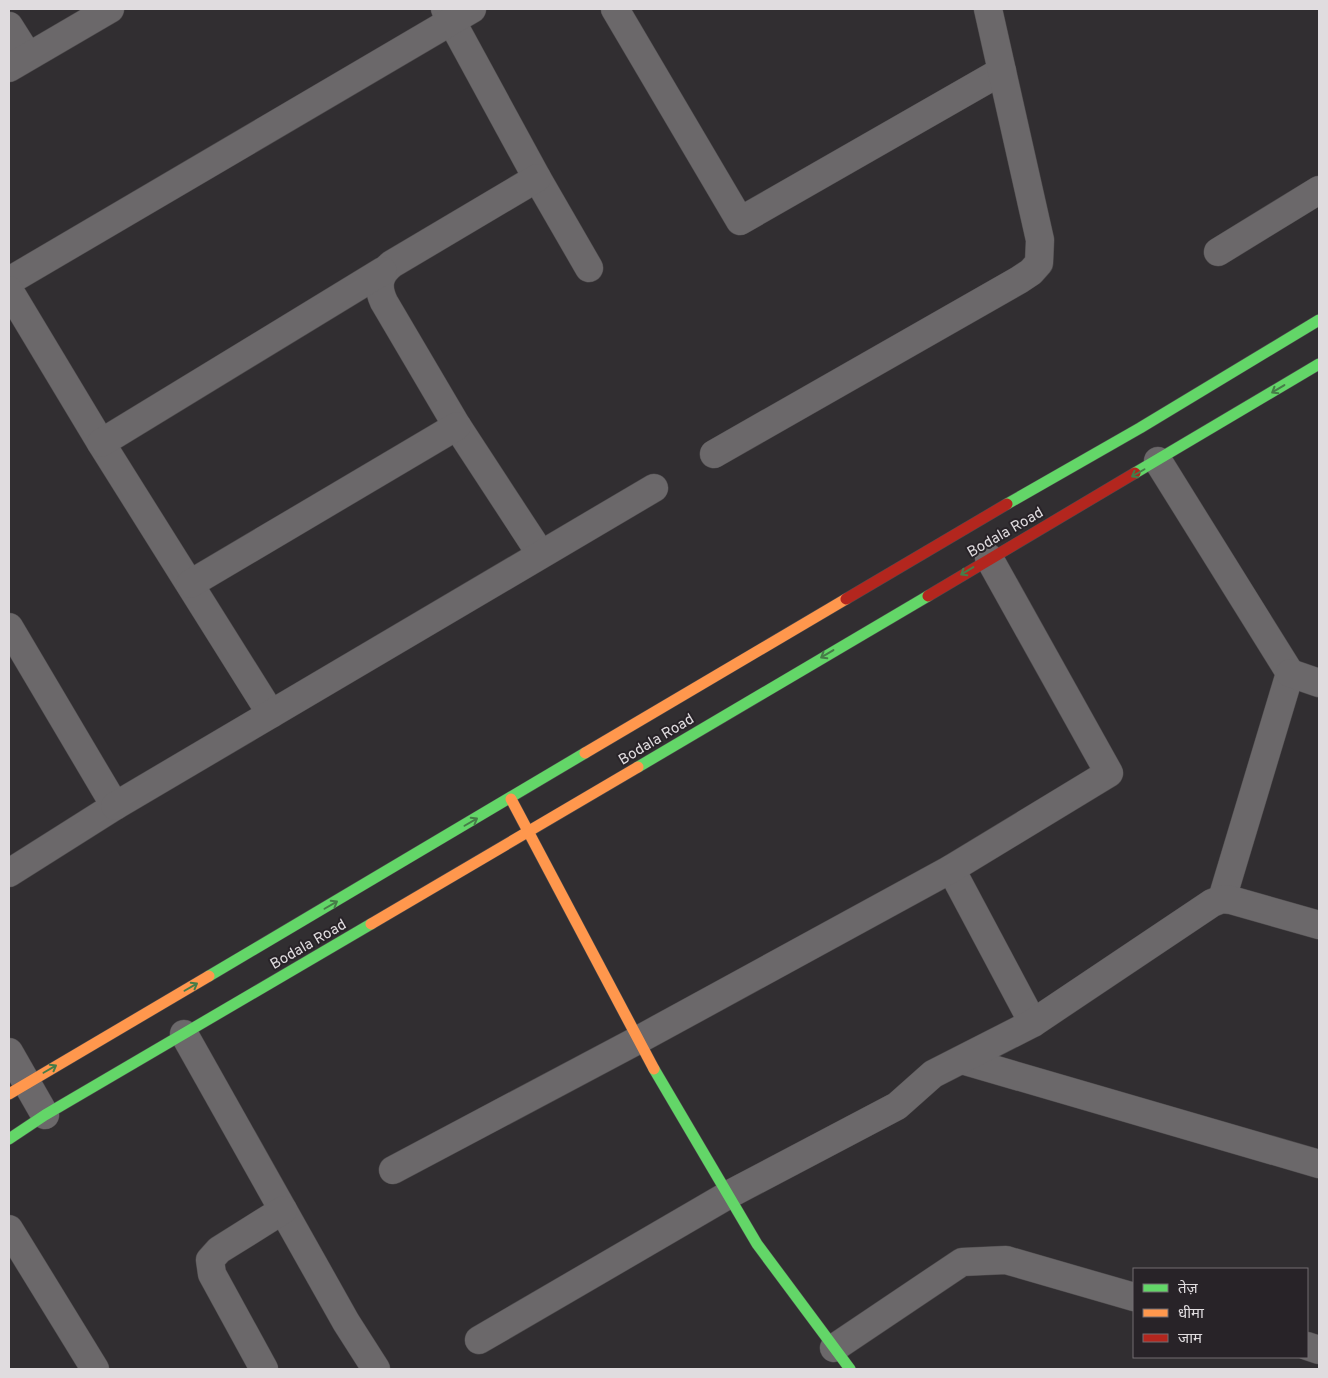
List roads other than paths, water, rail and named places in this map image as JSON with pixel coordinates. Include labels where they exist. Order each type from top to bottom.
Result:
[{"type":"main road","name":"Bodala Road","points":[[18,1089],[1319,320]]},
{"type":"main road","name":"Bodala Road","points":[[9,1139],[45,1115],[530,832],[1319,364]]},
{"type":"main road","points":[[511,799],[638,1040],[728,1195],[757,1244],[842,1359]]},
{"type":"street","points":[[9,26],[18,62],[110,9]]},
{"type":"street","points":[[615,9],[740,221],[1002,71]]},
{"type":"street","points":[[714,454],[1019,280],[1031,272],[1039,263],[1040,240],[988,9]]},
{"type":"street","points":[[9,281],[456,13],[537,178],[590,268]]},
{"type":"street","points":[[101,443],[537,178]]},
{"type":"street","points":[[1218,252],[1319,190]]},
{"type":"street","points":[[383,271],[379,282],[384,302],[457,426],[540,553]]},
{"type":"street","points":[[9,290],[101,443],[271,714]]},
{"type":"street","points":[[190,584],[457,426]]},
{"type":"street","points":[[1158,461],[1290,673],[1319,683]]},
{"type":"street","points":[[9,872],[114,806],[540,553],[654,488]]},
{"type":"street","points":[[393,1170],[638,1040],[951,869],[1109,773],[989,558]]},
{"type":"street","points":[[9,627],[114,806]]},
{"type":"street","points":[[1222,899],[1290,673]]},
{"type":"street","points":[[951,869],[1033,1023]]},
{"type":"street","points":[[479,1340],[728,1195],[897,1106],[933,1074],[1033,1023],[1203,908],[1222,899],[1232,900],[1319,925]]},
{"type":"street","points":[[184,1034],[283,1210],[376,1369]]},
{"type":"street","points":[[9,1052],[18,1089],[45,1115]]},
{"type":"street","points":[[962,1060],[1319,1164]]},
{"type":"street","points":[[264,1369],[212,1274],[210,1260],[218,1250],[283,1210]]},
{"type":"street","points":[[9,1229],[95,1369]]},
{"type":"street","points":[[842,1359],[962,1262],[1006,1260],[1133,1297]]}]
